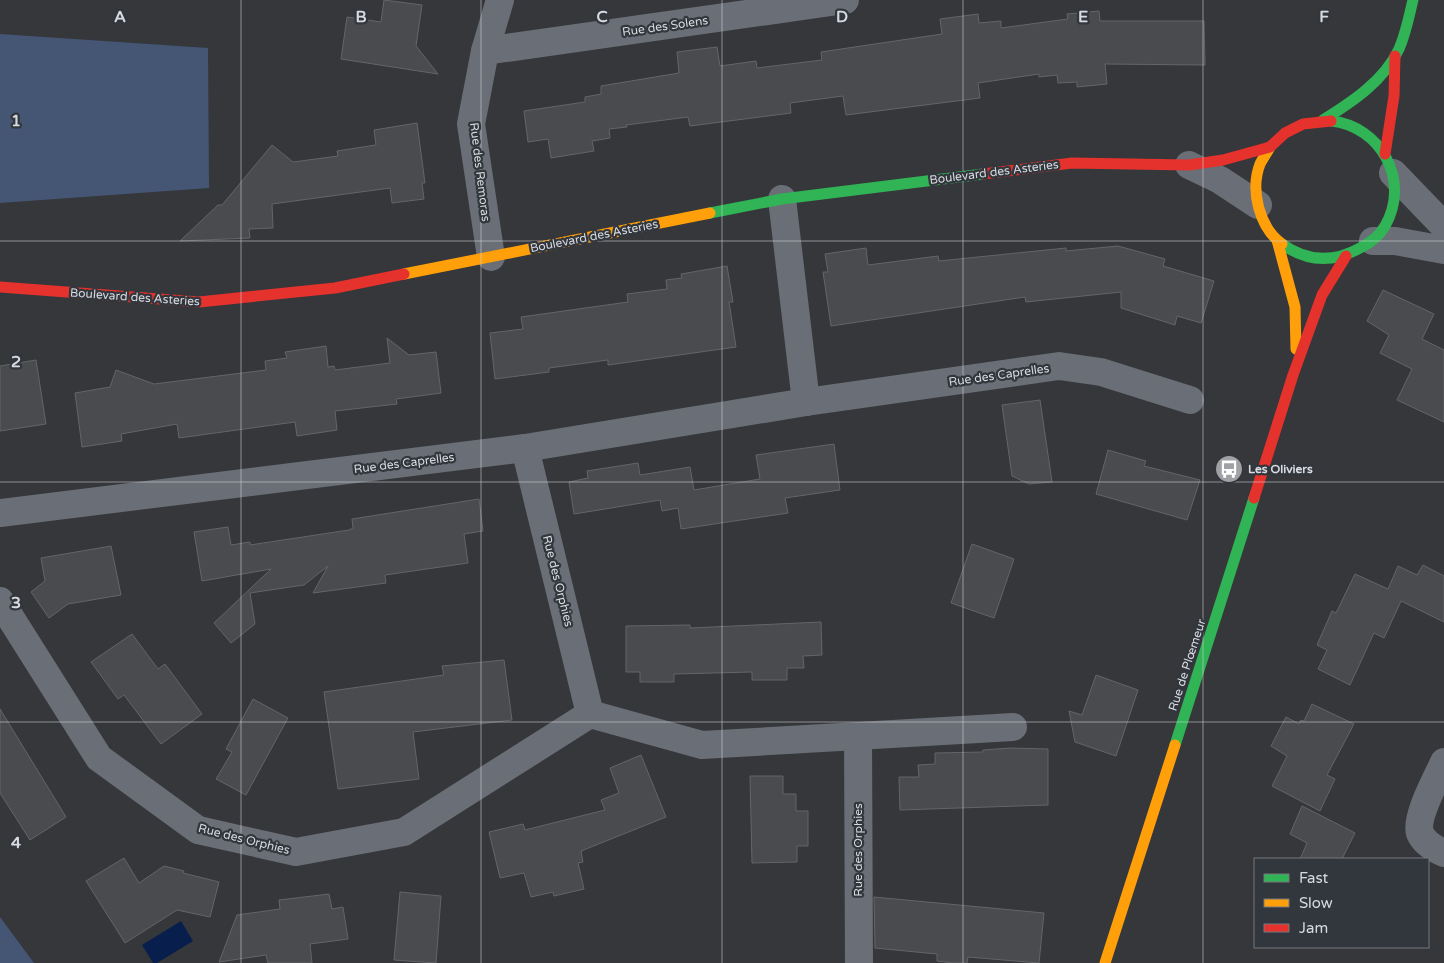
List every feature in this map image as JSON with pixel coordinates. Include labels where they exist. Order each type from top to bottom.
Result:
[{"type":"main road","points":[[1389,164],[1373,139],[1358,128],[1341,122],[1323,120],[1303,124],[1285,133],[1270,147],[1260,165],[1256,184],[1258,205],[1265,224],[1277,240],[1292,251],[1309,258],[1328,260],[1346,256],[1360,250],[1373,241],[1385,226],[1392,210],[1395,191],[1389,164],[1396,56],[1413,0]]},
{"type":"main road","points":[[1323,120],[1345,106],[1370,85],[1396,56]]},
{"type":"main road","name":"Boulevard des Asteries","points":[[0,288],[199,302],[335,288],[782,199],[1072,163],[1189,165],[1223,160],[1270,147]]},
{"type":"main road","name":"Rue de Plœmeur","points":[[1277,240],[1288,275],[1296,316],[1297,343],[1293,375]]},
{"type":"main road","name":"Rue de Plœmeur","points":[[1105,963],[1293,375],[1322,295],[1346,256]]},
{"type":"street","name":"Rue des Remoras","points":[[491,257],[471,124],[485,51],[500,0]]},
{"type":"street","name":"Rue des Solens","points":[[485,51],[846,0]]},
{"type":"street","points":[[1389,164],[1444,226]]},
{"type":"street","name":"Boulevard des Asteries","points":[[1189,165],[1220,180],[1258,205]]},
{"type":"street","points":[[782,199],[806,402]]},
{"type":"street","points":[[1373,241],[1394,242],[1444,250]]},
{"type":"street","name":"Rue des Caprelles","points":[[0,513],[525,448],[806,402],[1058,366],[1101,372],[1190,400]]},
{"type":"street","name":"Rue des Orphies","points":[[0,601],[99,758],[198,830],[296,852],[404,832],[590,714],[525,448]]},
{"type":"street","points":[[590,714],[702,745],[1013,727]]},
{"type":"street","name":"Rue des Orphies","points":[[858,736],[859,963]]},
{"type":"street","points":[[1444,762],[1420,818],[1420,833],[1431,847],[1444,853]]},
{"type":"shaded area","points":[[0,34],[208,48],[209,188],[0,203]]},
{"type":"shaded area","points":[[0,917],[34,963],[0,963]]},
{"type":"shaded area","points":[[181,921],[193,941],[157,963],[153,963],[142,945]]},
{"type":"building","points":[[384,0],[422,5],[416,46],[438,74],[341,59],[347,17],[381,22]]},
{"type":"building","points":[[1099,11],[1100,21],[1204,21],[1205,65],[1105,64],[1107,84],[1077,87],[1077,82],[1058,83],[1057,75],[1039,77],[1039,74],[978,83],[980,98],[846,115],[843,96],[790,103],[791,113],[690,126],[688,117],[626,125],[627,127],[609,129],[610,138],[592,141],[594,151],[551,158],[548,139],[528,142],[524,111],[585,102],[585,97],[601,94],[601,86],[679,73],[677,52],[717,47],[720,66],[756,61],[757,68],[822,60],[821,52],[942,34],[940,19],[978,14],[979,23],[1001,21],[1001,28],[1068,19],[1067,14]]},
{"type":"building","points":[[417,123],[425,183],[422,183],[424,199],[392,203],[390,188],[272,204],[273,228],[249,229],[250,238],[180,241],[218,205],[222,205],[272,145],[293,162],[338,156],[337,151],[376,145],[374,130]]},
{"type":"building","points":[[1118,246],[1165,259],[1163,266],[1214,281],[1201,323],[1177,316],[1175,325],[1121,308],[1121,292],[1026,302],[1025,297],[831,326],[823,272],[828,272],[825,254],[866,248],[868,265],[938,256],[939,261],[1066,248],[1066,251]]},
{"type":"building","points":[[727,266],[733,302],[729,302],[736,347],[608,365],[608,360],[549,368],[549,372],[495,379],[490,333],[523,329],[521,317],[628,302],[627,294],[667,289],[666,280],[682,278],[681,274]]},
{"type":"building","points":[[1383,290],[1434,314],[1422,339],[1444,350],[1444,422],[1397,400],[1412,369],[1380,353],[1389,335],[1367,321]]},
{"type":"building","points":[[387,338],[409,355],[436,352],[441,393],[396,399],[397,404],[335,411],[337,430],[297,436],[295,422],[179,438],[177,424],[121,434],[122,441],[82,447],[75,393],[110,387],[116,370],[154,384],[266,370],[265,361],[287,358],[285,352],[326,346],[328,367],[334,366],[335,370],[390,363]]},
{"type":"building","points":[[36,360],[46,424],[0,431],[0,366]]},
{"type":"building","points":[[1040,400],[1052,482],[1029,484],[1012,476],[1002,405]]},
{"type":"building","points":[[834,444],[840,490],[785,498],[788,513],[681,529],[678,508],[662,511],[660,500],[574,514],[569,482],[588,478],[587,471],[638,463],[640,475],[690,467],[694,490],[760,479],[756,455]]},
{"type":"building","points":[[1108,450],[1146,461],[1144,466],[1200,480],[1187,520],[1096,494]]},
{"type":"building","points":[[479,499],[483,531],[464,534],[468,563],[385,575],[386,583],[313,593],[328,566],[304,585],[250,593],[255,624],[231,643],[214,623],[271,569],[202,581],[194,532],[228,527],[231,545],[250,542],[250,545],[349,530],[353,528],[352,519]]},
{"type":"building","points":[[972,544],[1014,559],[994,618],[951,603]]},
{"type":"building","points":[[111,546],[121,595],[68,604],[49,618],[31,592],[45,581],[41,558]]},
{"type":"building","points":[[1423,565],[1444,576],[1444,622],[1401,601],[1384,638],[1374,633],[1350,685],[1318,669],[1327,650],[1317,645],[1332,611],[1336,613],[1355,574],[1388,589],[1398,566],[1417,575]]},
{"type":"building","points":[[821,622],[822,655],[803,656],[804,668],[787,668],[787,680],[752,680],[752,672],[674,674],[674,682],[640,682],[640,672],[626,672],[626,626],[690,625],[690,628]]},
{"type":"building","points":[[132,634],[158,669],[165,664],[202,714],[161,744],[124,695],[118,699],[91,662]]},
{"type":"building","points":[[504,660],[512,720],[413,732],[419,779],[338,789],[324,692],[444,675],[442,666]]},
{"type":"building","points":[[1096,675],[1138,690],[1116,756],[1075,742],[1069,711],[1082,715]]},
{"type":"building","points":[[253,699],[288,718],[246,795],[216,779],[232,752],[226,749]]},
{"type":"building","points":[[1312,704],[1354,724],[1327,775],[1335,779],[1320,811],[1272,786],[1287,756],[1271,746],[1286,717],[1299,724],[1301,720],[1304,721]]},
{"type":"building","points":[[0,709],[66,817],[30,840],[0,793]]},
{"type":"building","points":[[1010,748],[1048,749],[1048,805],[900,810],[899,777],[919,777],[918,765],[935,764],[935,753],[983,752],[983,750]]},
{"type":"building","points":[[641,755],[666,817],[581,851],[583,862],[578,863],[584,889],[554,896],[553,892],[531,897],[524,873],[500,878],[489,832],[523,824],[525,830],[605,810],[601,800],[619,793],[610,768]]},
{"type":"building","points":[[750,776],[783,776],[783,794],[796,794],[796,811],[808,811],[808,846],[797,846],[797,862],[752,863]]},
{"type":"building","points":[[1302,806],[1355,833],[1342,858],[1300,858],[1307,843],[1290,834]]},
{"type":"building","points":[[124,858],[139,883],[164,866],[219,882],[210,917],[177,910],[125,943],[86,881]]},
{"type":"building","points":[[400,892],[441,896],[436,963],[394,960]]},
{"type":"building","points":[[329,894],[332,909],[343,907],[348,939],[310,944],[312,963],[268,963],[266,955],[219,962],[237,915],[280,909],[279,900]]},
{"type":"building","points":[[874,897],[1044,913],[1039,963],[968,957],[967,963],[953,963],[937,961],[937,954],[875,948]]},
{"type":"traffic: fast","points":[[1323,120],[1366,90],[1393,61],[1401,43],[1413,0]]},
{"type":"traffic: fast","points":[[1282,244],[1291,250],[1311,257],[1330,258],[1350,253],[1371,242],[1383,230],[1392,209],[1395,191],[1393,174],[1386,158],[1377,145],[1364,133],[1349,125],[1331,121]]},
{"type":"traffic: fast","points":[[710,213],[782,199],[983,174]]},
{"type":"traffic: fast","points":[[1175,745],[1254,498]]},
{"type":"traffic: slow","points":[[1270,147],[1260,164],[1257,174],[1257,196],[1262,218],[1267,228],[1282,244]]},
{"type":"traffic: slow","points":[[404,274],[710,213]]},
{"type":"traffic: slow","points":[[1277,240],[1295,307],[1296,349]]},
{"type":"traffic: slow","points":[[1105,963],[1175,745]]},
{"type":"traffic: jam","points":[[1385,154],[1394,96],[1395,56]]},
{"type":"traffic: jam","points":[[983,174],[1072,163],[1189,165],[1223,160],[1270,147],[1285,133],[1303,124],[1331,121]]},
{"type":"traffic: jam","points":[[1254,498],[1293,375],[1322,295],[1346,256]]},
{"type":"traffic: jam","points":[[0,287],[199,302],[335,288],[404,274]]},
{"type":"place","name":"Les Oliviers","points":[[1229,469]]}]
